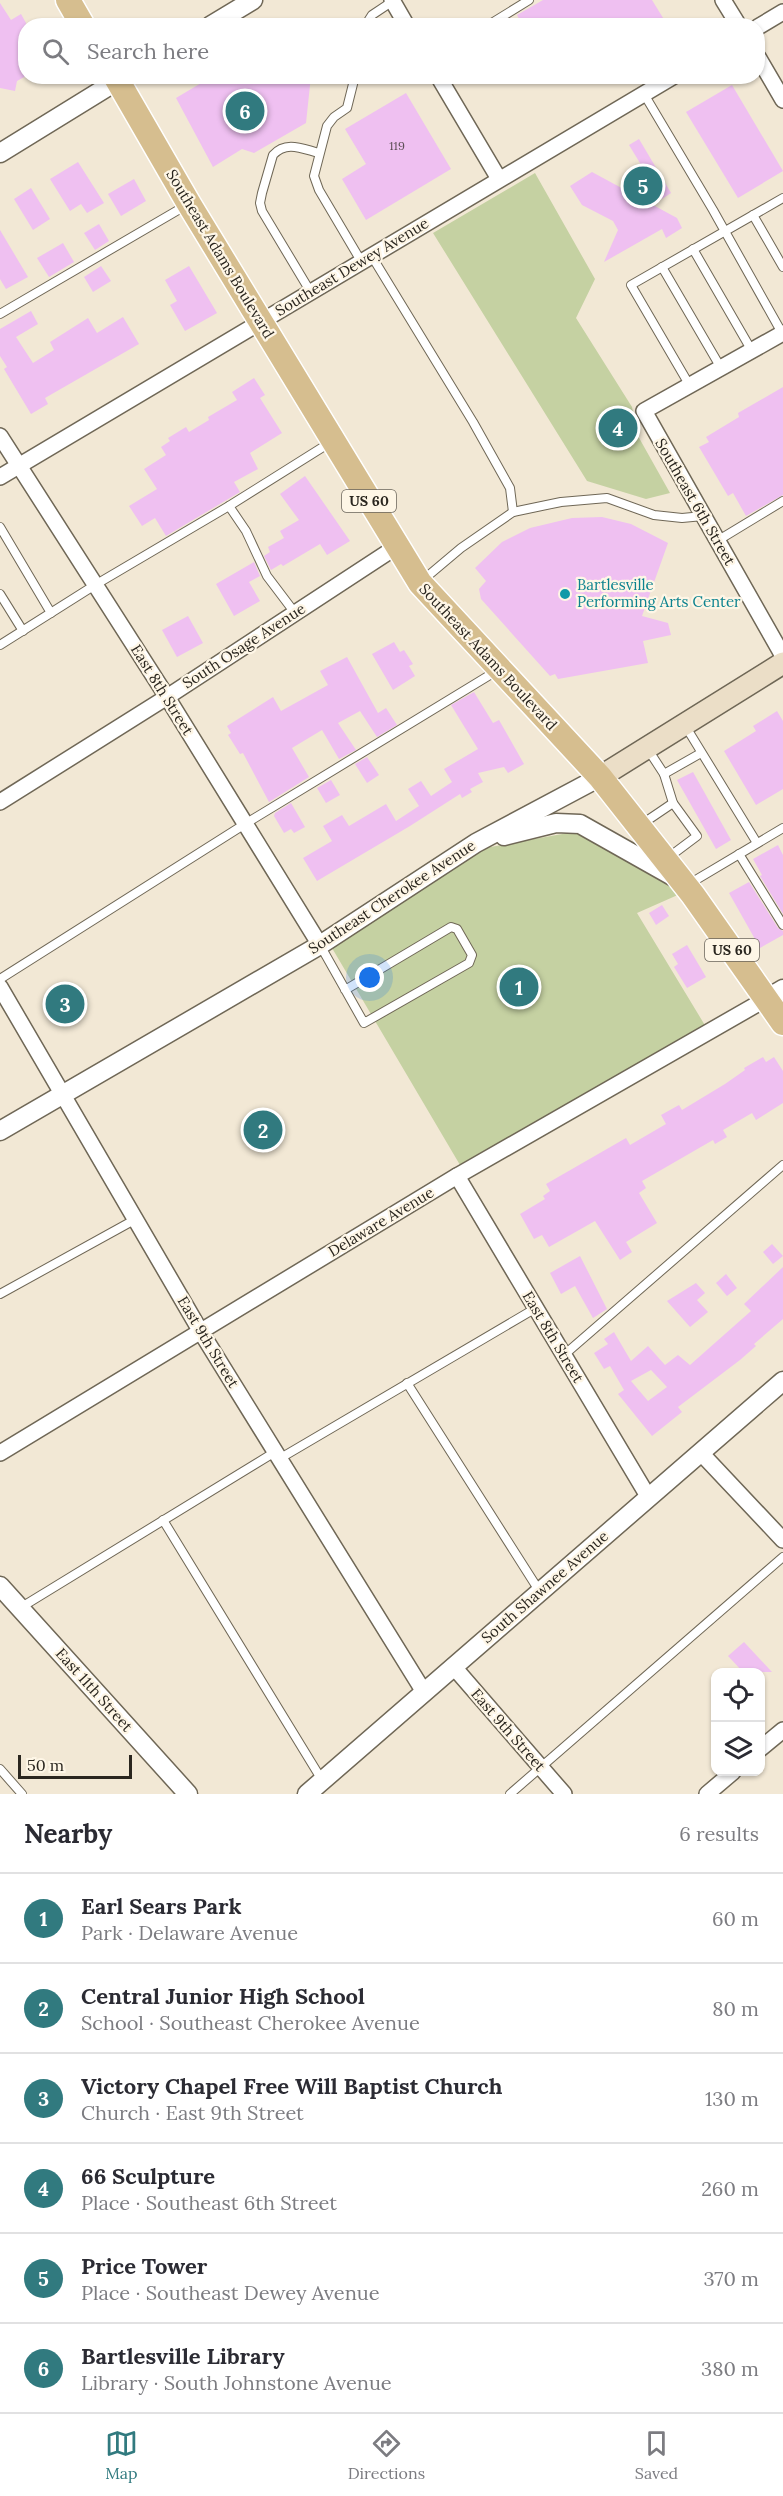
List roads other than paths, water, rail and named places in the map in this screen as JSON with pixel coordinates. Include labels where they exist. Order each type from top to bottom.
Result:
[{"type":"main road","points":[[68,0],[78,18]]},
{"type":"main road","name":"Southeast Adams Boulevard","points":[[122,84],[189,204],[420,583],[600,777],[676,875],[775,994],[783,1023]]},
{"type":"main road","name":"Southeast Cherokee Avenue","points":[[600,777],[783,663]]},
{"type":"street","points":[[223,18],[253,0]]},
{"type":"street","points":[[393,0],[403,18]]},
{"type":"street","points":[[723,0],[734,18]]},
{"type":"street","points":[[765,23],[783,12]]},
{"type":"street","points":[[765,69],[783,100]]},
{"type":"street","points":[[0,153],[109,84]]},
{"type":"street","points":[[443,84],[499,179]]},
{"type":"street","name":"Southeast Dewey Avenue","points":[[0,477],[661,84]]},
{"type":"street","points":[[690,386],[783,333]]},
{"type":"street","name":"Southeast 6th Street","points":[[690,386],[644,411],[783,656]]},
{"type":"street","name":"East 8th Street","points":[[0,436],[17,466],[167,697],[320,945]]},
{"type":"street","name":"South Osage Avenue","points":[[0,802],[167,697],[396,547]]},
{"type":"street","name":"Southeast Cherokee Avenue","points":[[0,1131],[63,1092],[320,945],[476,843],[600,777]]},
{"type":"street","points":[[476,843],[556,823],[580,824],[676,875]]},
{"type":"street","name":"East 9th Street","points":[[0,987],[201,1332],[424,1692]]},
{"type":"street","name":"Delaware Avenue","points":[[0,1453],[457,1176],[775,994]]},
{"type":"street","name":"East 8th Street","points":[[457,1176],[649,1498]]},
{"type":"street","name":"South Shawnee Avenue","points":[[307,1794],[783,1381]]},
{"type":"street","points":[[701,1452],[783,1540]]},
{"type":"street","name":"East 11th Street","points":[[9,1598],[188,1794]]},
{"type":"street","name":"East 9th Street","points":[[453,1666],[564,1794]]},
{"type":"street","points":[[765,1745],[783,1730]]},
{"type":"street","points":[[707,1794],[729,1776]]},
{"type":"lane","points":[[370,18],[393,0]]},
{"type":"lane","points":[[500,18],[529,0]]},
{"type":"lane","points":[[353,84],[346,108],[327,126],[314,176],[319,190],[473,423],[510,488],[513,512]]},
{"type":"lane","points":[[644,94],[783,333]]},
{"type":"lane","points":[[310,291],[262,211],[260,203],[273,155],[278,150],[290,146],[319,153]]},
{"type":"lane","points":[[690,386],[631,285],[783,198]]},
{"type":"lane","points":[[0,314],[189,204]]},
{"type":"lane","points":[[753,215],[783,267]]},
{"type":"lane","points":[[693,249],[752,351]]},
{"type":"lane","points":[[662,267],[721,368]]},
{"type":"lane","points":[[0,645],[333,441]]},
{"type":"lane","points":[[420,583],[461,548],[513,512],[561,502],[607,498],[654,516],[682,518],[704,516]]},
{"type":"lane","points":[[717,541],[783,501]]},
{"type":"lane","points":[[229,506],[246,531],[267,576],[295,613]]},
{"type":"lane","points":[[0,527],[51,613]]},
{"type":"lane","points":[[0,594],[23,631]]},
{"type":"lane","points":[[0,979],[245,824],[500,669]]},
{"type":"lane","points":[[684,725],[757,843]]},
{"type":"lane","points":[[647,748],[664,774],[673,803],[697,836],[676,875]]},
{"type":"lane","points":[[664,774],[702,753]]},
{"type":"lane","points":[[638,826],[673,803]]},
{"type":"lane","points":[[676,875],[739,854],[783,828]]},
{"type":"lane","points":[[739,854],[783,925]]},
{"type":"lane","points":[[320,945],[345,990],[364,1023],[469,963],[472,955],[458,929],[451,927],[345,990]]},
{"type":"lane","points":[[564,1354],[783,1165]]},
{"type":"lane","points":[[0,1294],[136,1219]]},
{"type":"lane","points":[[9,1598],[163,1521],[536,1308]]},
{"type":"lane","points":[[407,1383],[540,1592]]},
{"type":"lane","points":[[163,1521],[322,1781]]},
{"type":"lane","points":[[510,1794],[783,1557]]},
{"type":"lane","points":[[0,1769],[22,1794]]},
{"type":"place","name":"Bartlesville Library","points":[[245,111]]},
{"type":"place","name":"Price Tower","points":[[643,186]]},
{"type":"place","name":"66 Sculpture","points":[[618,428]]},
{"type":"place","name":"Bartlesville Performing Arts Center","points":[[565,594]]},
{"type":"place","name":"Earl Sears Park","points":[[519,987]]},
{"type":"place","name":"Victory Chapel Free Will Baptist Church","points":[[65,1004]]},
{"type":"place","name":"Central Junior High School","points":[[263,1130]]}]
